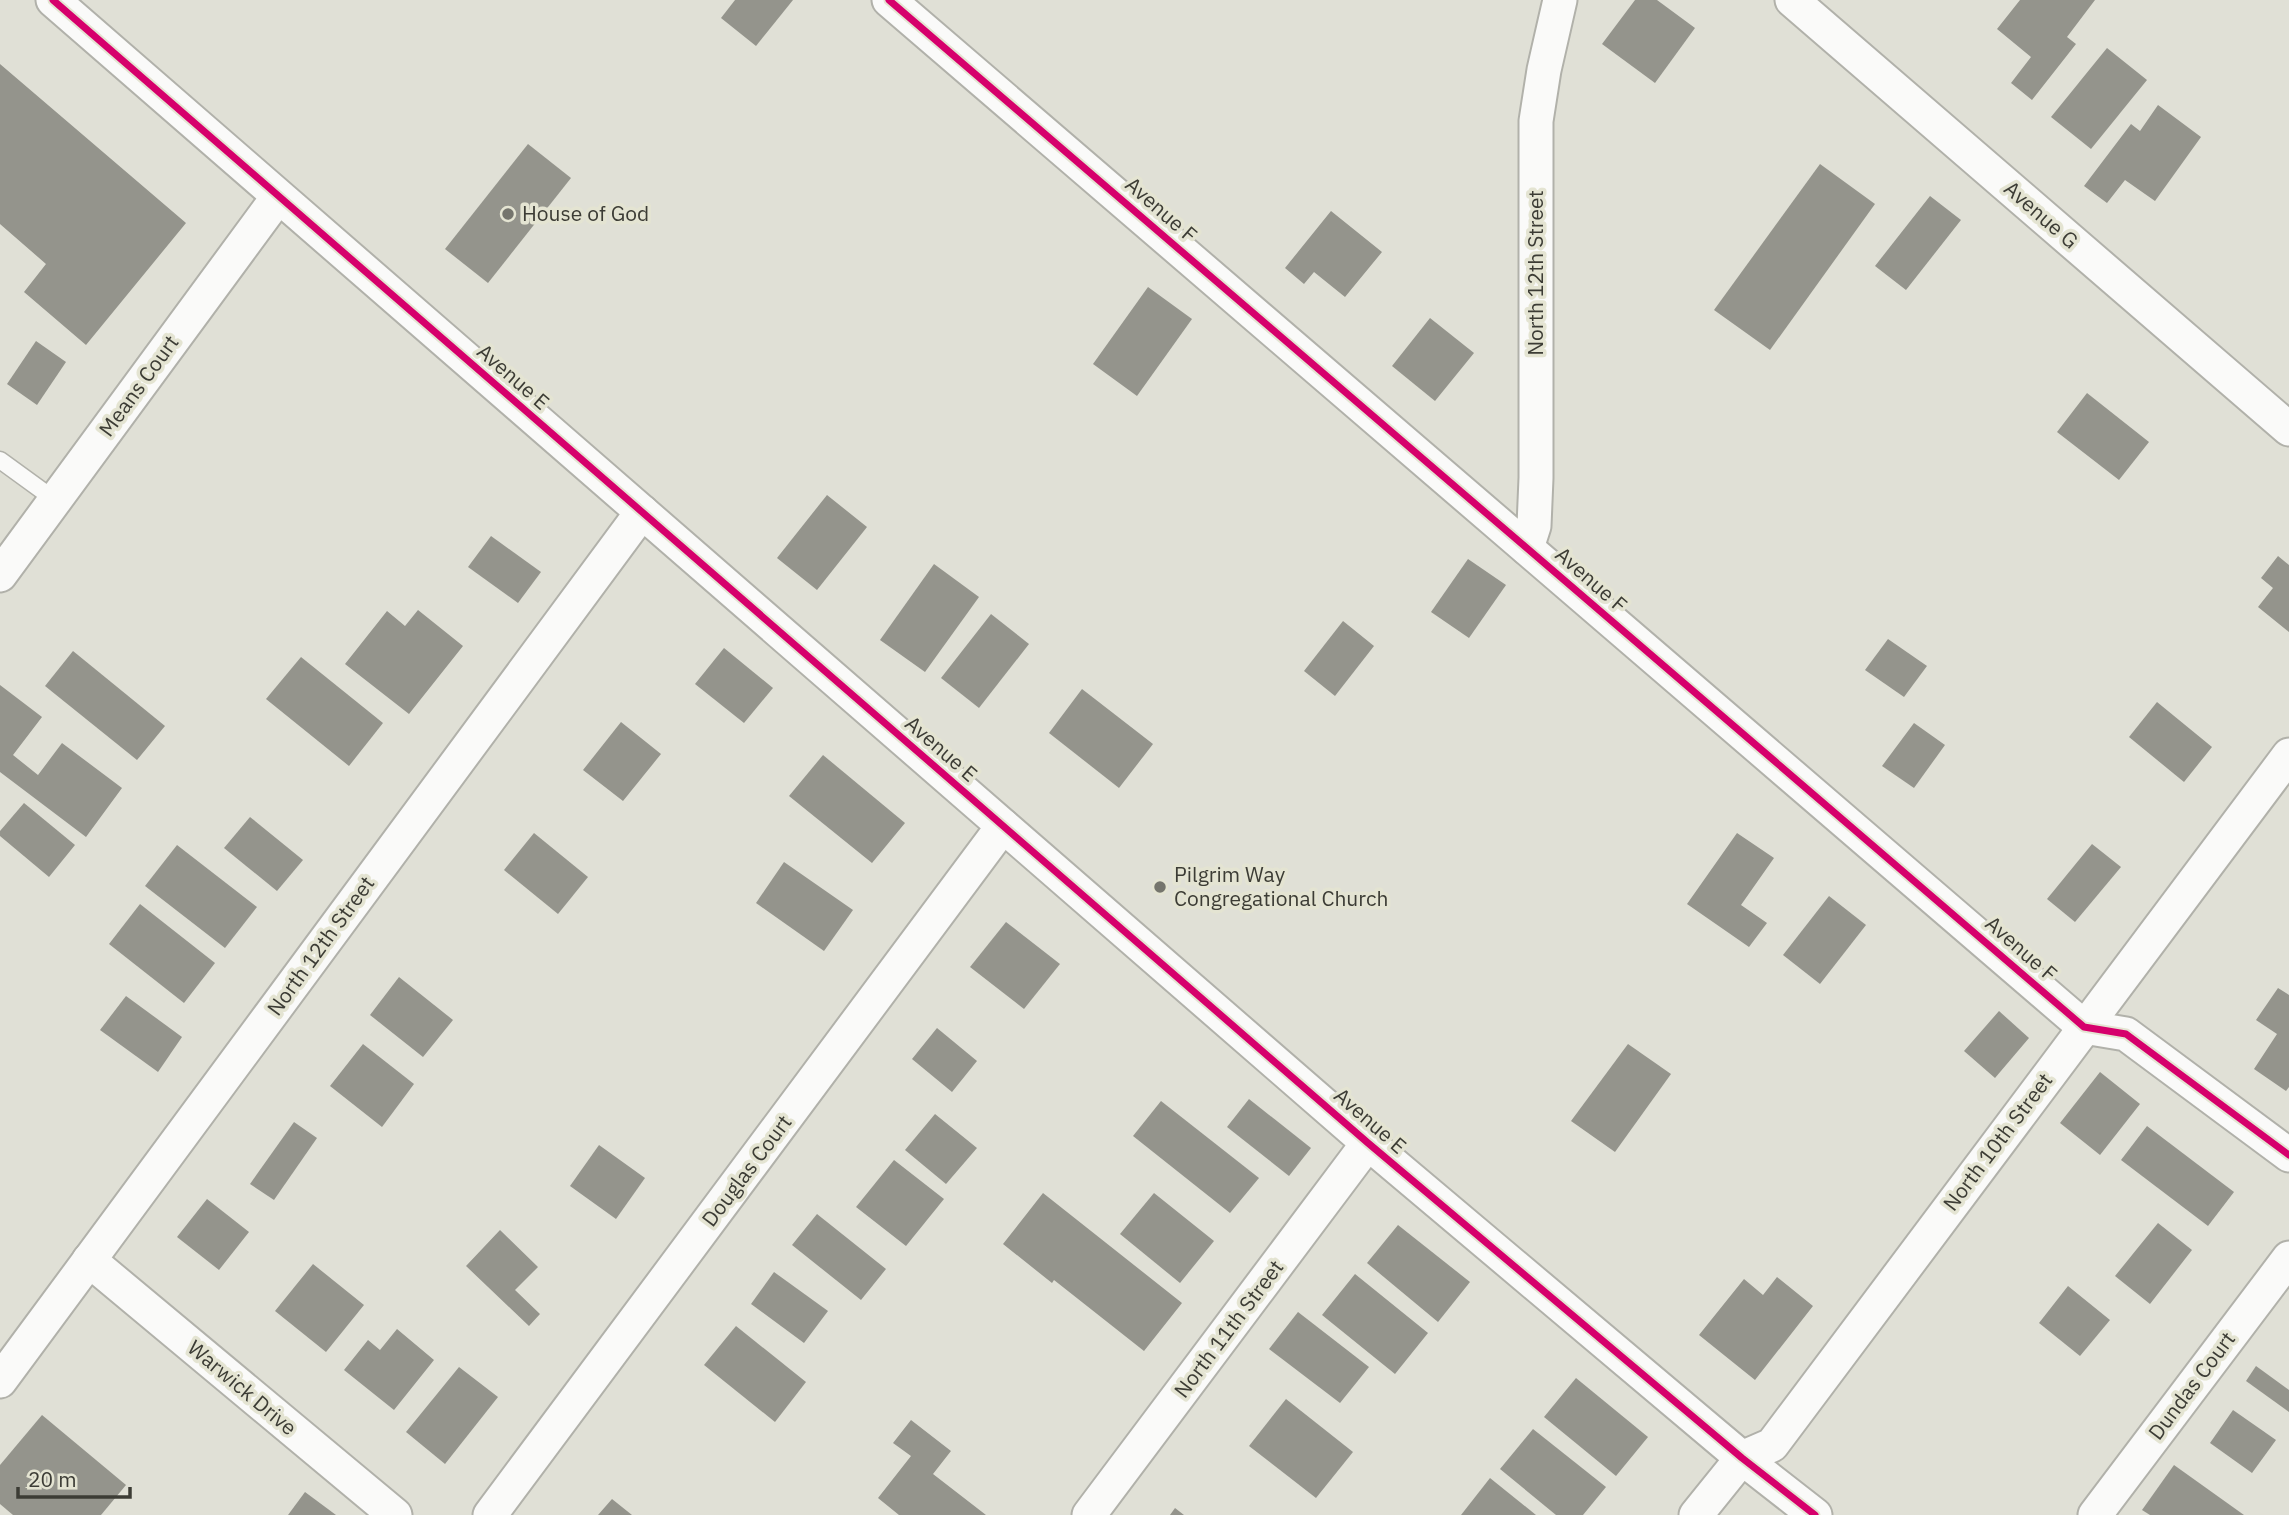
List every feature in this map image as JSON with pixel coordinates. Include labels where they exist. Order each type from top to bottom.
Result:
[{"type":"street","name":"Avenue E","points":[[53,0],[1368,1143],[1742,1458],[1815,1515]]},
{"type":"street","name":"Avenue F","points":[[889,0],[2084,1027]]},
{"type":"street","name":"North 12th Street","points":[[1527,548],[1534,526],[1536,478],[1536,121],[1560,0]]},
{"type":"street","name":"Avenue G","points":[[1792,0],[2289,429]]},
{"type":"street","name":"Means Court","points":[[0,575],[278,197]]},
{"type":"street","name":"North 12th Street","points":[[0,1381],[642,512]]},
{"type":"street","name":"North 10th Street","points":[[1696,1515],[1742,1458],[1772,1445],[2289,755]]},
{"type":"street","name":"Douglas Court","points":[[490,1515],[1003,826]]},
{"type":"street","points":[[2084,1027],[2126,1034],[2289,1154]]},
{"type":"street","name":"North 11th Street","points":[[1089,1515],[1368,1143]]},
{"type":"street","name":"Dundas Court","points":[[2095,1515],[2289,1258]]},
{"type":"street","name":"Warwick Drive","points":[[89,1260],[395,1515]]},
{"type":"lane","points":[[0,460],[55,500]]},
{"type":"building","points":[[735,0],[793,0],[756,46],[721,18]]},
{"type":"building","points":[[1635,0],[1657,0],[1695,28],[1655,83],[1602,44]]},
{"type":"building","points":[[2020,0],[2095,0],[2067,37],[2076,44],[2032,100],[2011,83],[2031,57],[1997,29]]},
{"type":"building","points":[[2107,48],[2147,80],[2091,149],[2051,117]]},
{"type":"building","points":[[0,64],[186,223],[86,345],[24,292],[46,264],[0,224]]},
{"type":"building","points":[[2158,105],[2201,137],[2155,201],[2125,180],[2107,203],[2084,186],[2131,124],[2140,131]]},
{"type":"building","name":"House of God","points":[[528,144],[571,178],[488,283],[445,249]]},
{"type":"building","points":[[1820,164],[1875,204],[1770,350],[1714,310]]},
{"type":"building","points":[[1930,196],[1961,220],[1906,290],[1875,266]]},
{"type":"building","points":[[1331,211],[1382,252],[1345,297],[1314,272],[1304,284],[1285,268]]},
{"type":"building","points":[[1148,287],[1192,319],[1137,396],[1093,364]]},
{"type":"building","points":[[1430,318],[1474,353],[1435,401],[1392,366]]},
{"type":"building","points":[[36,341],[66,362],[37,405],[7,384]]},
{"type":"building","points":[[2087,393],[2149,442],[2119,480],[2057,432]]},
{"type":"building","points":[[827,495],[867,527],[817,590],[777,558]]},
{"type":"building","points":[[491,536],[541,572],[518,603],[468,567]]},
{"type":"building","points":[[2278,556],[2289,565],[2289,632],[2258,607],[2273,588],[2261,578]]},
{"type":"building","points":[[1468,559],[1506,585],[1469,638],[1431,612]]},
{"type":"building","points":[[934,564],[979,597],[925,672],[880,640]]},
{"type":"building","points":[[418,610],[463,646],[409,714],[345,664],[387,611],[405,626]]},
{"type":"building","points":[[991,614],[1029,644],[979,708],[941,678]]},
{"type":"building","points":[[1343,621],[1374,646],[1335,696],[1304,671]]},
{"type":"building","points":[[1888,639],[1927,666],[1904,697],[1865,670]]},
{"type":"building","points":[[724,648],[773,688],[744,723],[695,684]]},
{"type":"building","points":[[73,651],[165,726],[137,760],[45,686]]},
{"type":"building","points":[[301,657],[383,723],[349,766],[266,699]]},
{"type":"building","points":[[0,685],[42,717],[13,755],[38,775],[62,743],[122,788],[86,837],[0,772]]},
{"type":"building","points":[[1082,689],[1153,744],[1119,788],[1049,733]]},
{"type":"building","points":[[2157,702],[2212,747],[2184,782],[2129,737]]},
{"type":"building","points":[[621,722],[661,754],[623,801],[583,770]]},
{"type":"building","points":[[1914,723],[1945,745],[1914,788],[1882,766]]},
{"type":"building","points":[[823,755],[905,823],[872,863],[789,796]]},
{"type":"building","points":[[24,803],[75,845],[49,877],[0,836],[0,831]]},
{"type":"building","points":[[250,817],[303,860],[277,891],[224,848]]},
{"type":"building","points":[[534,833],[588,877],[558,914],[504,870]]},
{"type":"building","points":[[1737,833],[1774,858],[1741,905],[1767,923],[1749,947],[1687,904]]},
{"type":"building","points":[[2092,844],[2121,867],[2075,922],[2047,899]]},
{"type":"building","points":[[177,845],[257,907],[225,948],[145,886]]},
{"type":"building","points":[[784,862],[853,910],[824,951],[756,903]]},
{"type":"building","points":[[1829,896],[1866,925],[1820,984],[1783,955]]},
{"type":"building","points":[[140,904],[215,963],[184,1003],[109,944]]},
{"type":"building","points":[[1006,922],[1060,964],[1024,1009],[970,967]]},
{"type":"building","points":[[399,977],[453,1020],[423,1057],[370,1015]]},
{"type":"building","points":[[2278,988],[2289,995],[2289,1087],[2286,1091],[2254,1069],[2277,1034],[2256,1020]]},
{"type":"building","points":[[126,996],[182,1037],[158,1072],[100,1030]]},
{"type":"building","points":[[1999,1011],[2029,1038],[1995,1078],[1964,1051]]},
{"type":"building","points":[[937,1028],[977,1061],[952,1092],[912,1059]]},
{"type":"building","points":[[363,1044],[414,1084],[382,1127],[330,1086]]},
{"type":"building","points":[[1628,1044],[1671,1074],[1615,1152],[1571,1121]]},
{"type":"building","points":[[2100,1072],[2140,1104],[2100,1155],[2060,1123]]},
{"type":"building","points":[[1249,1099],[1311,1148],[1289,1176],[1227,1127]]},
{"type":"building","points":[[1161,1101],[1259,1178],[1230,1213],[1133,1136]]},
{"type":"building","points":[[935,1114],[977,1148],[946,1184],[905,1150]]},
{"type":"building","points":[[294,1122],[317,1138],[274,1200],[250,1184]]},
{"type":"building","points":[[2147,1126],[2234,1192],[2208,1226],[2121,1160]]},
{"type":"building","points":[[599,1145],[645,1178],[616,1219],[570,1186]]},
{"type":"building","points":[[894,1160],[944,1199],[906,1246],[856,1207]]},
{"type":"building","points":[[1043,1193],[1182,1303],[1144,1351],[1054,1280],[1052,1283],[1003,1244]]},
{"type":"building","points":[[1154,1193],[1214,1241],[1180,1283],[1120,1234]]},
{"type":"building","points":[[207,1199],[249,1232],[219,1270],[177,1237]]},
{"type":"building","points":[[817,1214],[886,1269],[861,1300],[792,1245]]},
{"type":"building","points":[[2158,1223],[2192,1250],[2150,1304],[2115,1276]]},
{"type":"building","points":[[1398,1225],[1470,1282],[1438,1322],[1367,1263]]},
{"type":"building","points":[[500,1230],[538,1267],[515,1290],[540,1314],[529,1326],[466,1266]]},
{"type":"building","points":[[313,1264],[364,1305],[326,1352],[275,1311]]},
{"type":"building","points":[[774,1272],[828,1311],[804,1343],[751,1304]]},
{"type":"building","points":[[1355,1274],[1428,1333],[1395,1374],[1322,1315]]},
{"type":"building","points":[[1777,1277],[1813,1306],[1755,1380],[1699,1335],[1744,1279],[1763,1295]]},
{"type":"building","points":[[2068,1286],[2110,1320],[2080,1356],[2039,1323]]},
{"type":"building","points":[[1298,1312],[1369,1367],[1340,1403],[1269,1349]]},
{"type":"building","points":[[736,1326],[806,1382],[775,1422],[704,1365]]},
{"type":"building","points":[[397,1329],[434,1360],[394,1410],[344,1370],[368,1340],[380,1350]]},
{"type":"building","points":[[2256,1366],[2289,1390],[2289,1412],[2246,1381]]},
{"type":"building","points":[[459,1367],[498,1397],[445,1464],[406,1432]]},
{"type":"building","points":[[1576,1378],[1648,1437],[1616,1476],[1544,1417]]},
{"type":"building","points":[[1286,1399],[1353,1452],[1316,1498],[1249,1446]]},
{"type":"building","points":[[2233,1410],[2276,1440],[2252,1473],[2210,1443]]},
{"type":"building","points":[[42,1415],[126,1485],[101,1515],[13,1515],[0,1504],[0,1465]]},
{"type":"building","points":[[911,1420],[951,1451],[933,1474],[986,1515],[899,1515],[878,1498],[911,1456],[893,1443]]},
{"type":"building","points":[[1533,1429],[1606,1487],[1583,1515],[1556,1515],[1500,1469]]},
{"type":"building","points":[[2174,1465],[2244,1515],[2150,1515],[2142,1510]]},
{"type":"building","points":[[1490,1478],[1536,1515],[1461,1515]]},
{"type":"building","points":[[305,1492],[336,1515],[288,1515]]},
{"type":"building","points":[[612,1499],[632,1515],[598,1515]]},
{"type":"building","points":[[1175,1508],[1184,1515],[1170,1515]]},
{"type":"cycle path","points":[[53,0],[1368,1143],[1742,1458],[1815,1515]]},
{"type":"cycle path","points":[[889,0],[2084,1027],[2126,1034],[2289,1155]]},
{"type":"place","name":"House of God","points":[[508,214]]},
{"type":"place","name":"Pilgrim Way Congregational Church","points":[[1160,887]]}]
